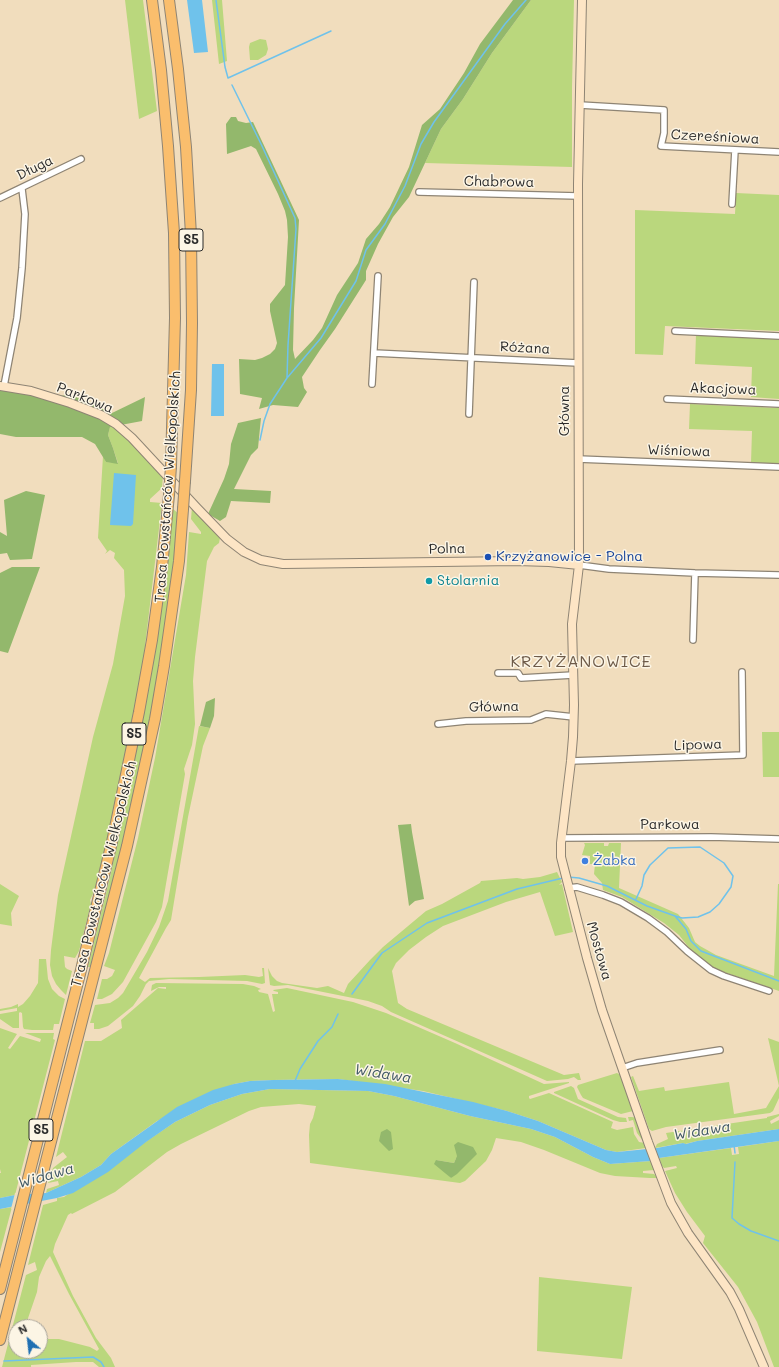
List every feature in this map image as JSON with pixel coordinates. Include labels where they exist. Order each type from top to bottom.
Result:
[{"type":"highway","name":"Trasa Powstańców Wielkopolskich","points":[[0,1289],[112,842],[139,712],[162,567],[171,466],[175,318],[174,233],[161,70],[152,0]]},
{"type":"highway","name":"Trasa Powstańców Wielkopolskich","points":[[0,1340],[127,846],[155,719],[173,613],[179,561],[191,390],[192,323],[191,235],[185,139],[169,0]]},
{"type":"street","name":"Główna","points":[[562,838],[571,761],[574,717],[572,624],[578,566],[578,196],[582,0]]},
{"type":"street","name":"Czereśniowa","points":[[580,105],[664,110],[664,132],[661,146],[779,152]]},
{"type":"street","points":[[732,204],[735,150]]},
{"type":"street","name":"Długa","points":[[0,198],[81,159]]},
{"type":"street","name":"Parkowa","points":[[22,188],[25,214],[17,318],[2,386],[70,403],[101,415],[116,424],[132,438],[211,524]]},
{"type":"street","name":"Chabrowa","points":[[419,192],[578,196]]},
{"type":"street","points":[[372,384],[378,276]]},
{"type":"street","points":[[468,414],[474,282]]},
{"type":"street","points":[[675,331],[779,336]]},
{"type":"street","name":"Różana","points":[[374,353],[578,363]]},
{"type":"street","name":"Akacjowa","points":[[667,399],[779,404]]},
{"type":"street","name":"Wiśniowa","points":[[578,459],[779,468]]},
{"type":"street","name":"Polna","points":[[211,524],[244,552],[261,560],[283,564],[517,561],[549,562],[609,569],[779,575]]},
{"type":"street","points":[[693,640],[695,573]]},
{"type":"street","name":"Lipowa","points":[[571,761],[743,755],[742,672]]},
{"type":"street","points":[[498,673],[518,673],[521,678],[573,674]]},
{"type":"street","name":"Główna","points":[[438,724],[466,721],[531,720],[546,714],[574,717]]},
{"type":"street","name":"Parkowa","points":[[562,838],[711,837],[779,839]]},
{"type":"street","name":"Mostowa","points":[[562,838],[561,857],[587,958],[622,1068],[671,1203],[688,1233],[730,1292],[764,1367]]},
{"type":"street","points":[[567,885],[603,895],[621,902],[648,918],[667,932],[687,951],[711,970],[724,976],[769,991]]},
{"type":"street","points":[[622,1068],[637,1063],[720,1050]]},
{"type":"green space","points":[[125,0],[143,0],[157,111],[139,119]]},
{"type":"green space","points":[[212,0],[222,0],[227,61],[219,64]]},
{"type":"green space","points":[[513,0],[531,0],[492,53],[463,99],[441,129],[409,197],[393,217],[378,244],[366,271],[366,280],[302,377],[304,388],[307,392],[298,407],[273,405],[259,409],[262,398],[240,394],[239,359],[255,360],[270,354],[275,349],[277,343],[270,311],[270,304],[285,285],[288,237],[287,220],[278,194],[256,149],[251,146],[227,154],[226,124],[231,117],[236,117],[238,121],[246,123],[253,122],[299,220],[294,308],[293,350],[295,359],[322,328],[337,295],[358,263],[366,239],[379,224],[390,207],[409,167],[422,125],[440,109],[464,73],[480,44]]},
{"type":"green space","points":[[531,0],[574,0],[572,167],[425,163],[441,129],[463,99],[492,53]]},
{"type":"green space","points":[[260,39],[266,40],[268,49],[266,55],[258,60],[250,60],[250,43]]},
{"type":"green space","points":[[736,193],[779,195],[779,331],[665,326],[663,355],[635,354],[635,210],[735,214]]},
{"type":"green space","points":[[696,334],[779,338],[779,399],[751,397],[752,367],[695,364]]},
{"type":"green space","points":[[0,384],[56,396],[70,395],[90,402],[112,413],[145,397],[142,421],[110,427],[108,435],[118,464],[106,462],[95,444],[82,437],[16,437],[0,434]]},
{"type":"green space","points":[[690,404],[779,408],[779,464],[751,463],[752,431],[689,429]]},
{"type":"green space","points":[[261,418],[258,448],[251,455],[234,489],[271,491],[270,503],[231,501],[226,517],[220,521],[208,514],[229,464],[231,444],[238,423]]},
{"type":"green space","points":[[110,427],[114,427],[121,431],[163,475],[162,488],[150,499],[150,502],[162,503],[144,655],[124,767],[95,890],[90,900],[91,904],[79,951],[75,958],[64,956],[65,967],[72,971],[66,995],[56,984],[52,976],[50,965],[58,895],[93,737],[113,664],[125,596],[124,570],[114,558],[115,553],[110,550],[105,554],[107,551],[98,538],[103,456],[106,462],[118,463],[108,435]]},
{"type":"green space","points":[[26,491],[45,495],[32,559],[10,560],[7,553],[0,554],[0,532],[7,536],[4,500]]},
{"type":"green space","points":[[192,507],[220,538],[219,543],[214,547],[207,561],[193,681],[195,724],[192,745],[184,769],[185,774],[162,907],[156,922],[123,982],[112,994],[102,999],[97,999],[102,979],[107,979],[112,976],[115,970],[104,966],[109,953],[138,838],[155,758],[186,575],[189,532],[201,534],[191,519]]},
{"type":"green space","points":[[172,508],[180,515],[163,654],[147,738],[117,871],[90,967],[88,967],[111,873],[134,759]]},
{"type":"green space","points":[[12,567],[40,567],[8,653],[0,651],[0,573]]},
{"type":"green space","points":[[215,698],[214,716],[210,728],[200,726],[206,702]]},
{"type":"green space","points":[[199,726],[210,728],[203,746],[188,817],[171,920],[139,978],[145,982],[150,978],[245,975],[259,977],[263,976],[262,968],[264,968],[265,983],[262,984],[247,981],[169,979],[149,981],[133,1006],[108,1026],[94,1029],[94,1023],[90,1023],[95,1005],[110,1003],[123,993],[147,952],[159,927],[168,901]]},
{"type":"green space","points":[[762,732],[779,732],[779,777],[763,777]]},
{"type":"green space","points":[[411,824],[424,899],[415,901],[409,906],[398,825]]},
{"type":"green space","points":[[584,843],[604,843],[604,846],[608,846],[609,843],[621,843],[619,888],[678,914],[689,928],[695,942],[700,946],[716,955],[774,976],[779,884],[779,991],[712,968],[694,954],[679,935],[664,923],[622,897],[603,890],[602,883],[594,874],[595,864],[590,864],[590,856],[582,855],[585,845]]},
{"type":"green space","points":[[557,872],[562,882],[559,885],[562,884],[573,932],[555,936],[540,892],[506,902],[443,926],[409,950],[396,963],[392,971],[398,1003],[407,1009],[564,1075],[579,1073],[581,1080],[574,1077],[547,1081],[368,1001],[288,985],[270,985],[268,968],[272,976],[277,981],[282,983],[317,988],[328,986],[344,993],[348,984],[383,947],[426,911],[442,904],[480,883],[481,881],[540,877]]},
{"type":"green space","points":[[0,884],[19,896],[11,913],[12,926],[0,924]]},
{"type":"green space","points":[[39,959],[46,959],[48,979],[52,989],[59,996],[65,999],[59,1024],[54,1024],[53,1030],[24,1029],[22,1013],[20,1012],[19,1028],[13,1028],[0,1019],[0,1014],[17,1011],[17,1008],[0,1011],[0,1009],[18,1004],[18,1007],[30,996],[38,983]]},
{"type":"green space","points":[[156,983],[243,984],[254,986],[261,989],[258,990],[259,992],[268,994],[273,1012],[275,1011],[272,994],[278,994],[278,992],[273,990],[287,988],[353,1002],[386,1013],[544,1084],[569,1082],[529,1096],[529,1098],[530,1099],[549,1093],[613,1122],[611,1128],[617,1130],[633,1127],[634,1134],[639,1142],[645,1143],[646,1148],[617,1152],[606,1150],[538,1121],[507,1111],[423,1091],[338,1079],[250,1081],[234,1084],[157,1121],[111,1154],[101,1165],[81,1177],[46,1193],[47,1189],[59,1185],[58,1181],[48,1183],[53,1168],[67,1157],[63,1152],[56,1157],[85,1041],[101,1041],[122,1028],[121,1020],[158,988],[166,989],[166,987],[159,987],[151,991],[152,985]]},
{"type":"green space","points":[[0,1028],[17,1034],[8,1048],[10,1049],[20,1036],[40,1042],[41,1039],[25,1033],[54,1033],[53,1039],[55,1040],[15,1195],[0,1198],[1,1173]]},
{"type":"green space","points":[[768,1038],[779,1042],[779,1086]]},
{"type":"green space","points":[[617,1073],[622,1076],[633,1111],[621,1114],[583,1098],[577,1087],[578,1085]]},
{"type":"green space","points":[[633,1076],[639,1091],[664,1087],[665,1091],[729,1082],[734,1114],[766,1108],[779,1086],[779,1098],[773,1111],[770,1113],[666,1127],[652,1131],[649,1129],[631,1077]]},
{"type":"green space","points":[[571,1086],[574,1088],[578,1099],[618,1117],[626,1118],[627,1122],[613,1120],[554,1093]]},
{"type":"green space","points":[[270,1089],[368,1091],[531,1129],[555,1137],[593,1157],[610,1164],[651,1161],[654,1170],[643,1171],[643,1173],[654,1174],[658,1178],[615,1176],[600,1173],[521,1142],[496,1138],[486,1161],[465,1181],[460,1183],[310,1163],[310,1124],[316,1106],[299,1104],[261,1107],[249,1111],[181,1144],[167,1152],[115,1192],[68,1215],[53,1252],[73,1296],[96,1338],[111,1358],[115,1367],[99,1367],[93,1362],[76,1362],[31,1365],[31,1367],[2,1367],[8,1344],[8,1359],[48,1359],[48,1339],[59,1339],[90,1347],[97,1351],[99,1349],[50,1256],[46,1261],[39,1277],[37,1292],[28,1319],[15,1319],[26,1275],[37,1270],[35,1262],[28,1265],[43,1205],[57,1201],[57,1198],[64,1197],[175,1122],[210,1105],[242,1094]],"holes":[[[457,1156],[451,1178],[436,1160],[454,1163]]]},
{"type":"green space","points":[[779,1114],[779,1116],[770,1121],[771,1124],[779,1120],[779,1129],[655,1148],[657,1144],[668,1139],[666,1133],[767,1118]]},
{"type":"green space","points":[[628,1117],[637,1118],[645,1141],[643,1141],[637,1133],[633,1120],[629,1121]]},
{"type":"green space","points":[[387,1129],[391,1132],[393,1149],[389,1151],[379,1141],[381,1132]]},
{"type":"green space","points":[[779,1141],[779,1367],[774,1367],[757,1322],[738,1287],[703,1243],[705,1236],[675,1193],[665,1171],[677,1168],[676,1166],[664,1168],[659,1158],[731,1148],[732,1155],[739,1154],[738,1147]]},
{"type":"green space","points":[[458,1142],[473,1147],[477,1154],[451,1178],[434,1164],[436,1160],[454,1163],[457,1156],[454,1145]]},
{"type":"green space","points":[[12,1207],[0,1252],[0,1209]]},
{"type":"green space","points":[[539,1277],[632,1287],[622,1359],[537,1351]]},
{"type":"water","points":[[187,0],[202,0],[208,52],[194,53]]},
{"type":"water","points":[[212,364],[224,364],[224,416],[211,416]]},
{"type":"water","points":[[114,473],[136,475],[133,524],[131,526],[110,525]]},
{"type":"water","points":[[338,1079],[385,1084],[473,1102],[538,1121],[606,1150],[617,1152],[657,1148],[683,1143],[686,1144],[697,1141],[779,1129],[779,1141],[659,1158],[651,1161],[610,1164],[593,1157],[555,1137],[531,1129],[470,1116],[394,1096],[368,1091],[270,1089],[242,1094],[210,1105],[175,1122],[146,1142],[108,1172],[73,1193],[57,1198],[0,1209],[0,1198],[15,1195],[46,1193],[81,1177],[101,1165],[111,1154],[177,1107],[213,1090],[250,1081]]},
{"type":"pier","points":[[30,1192],[26,1206],[11,1209],[15,1193]]},
{"type":"waterway","points":[[216,0],[225,67],[228,78],[331,31]]},
{"type":"waterway","points":[[260,440],[264,421],[270,404],[287,378],[321,338],[356,281],[366,250],[385,224],[405,186],[421,144],[434,122],[505,24],[526,0]]},
{"type":"waterway","points":[[232,85],[295,218],[296,229],[287,378]]},
{"type":"waterway","points":[[636,899],[642,886],[644,875],[650,865],[668,848],[700,847],[724,863],[733,876],[731,887],[719,904],[710,912],[698,917],[682,918],[675,916]]},
{"type":"waterway","points":[[568,877],[579,878],[607,886],[647,906],[675,916],[686,929],[691,941],[701,951],[779,981]]},
{"type":"waterway","points":[[352,994],[382,953],[427,923],[517,889],[563,878]]},
{"type":"waterway","points":[[295,1081],[300,1069],[318,1041],[332,1027],[338,1014]]},
{"type":"waterway","points":[[734,1145],[735,1153]]},
{"type":"waterway","points":[[735,1162],[732,1218],[751,1231],[779,1241]]},
{"type":"waterway","points":[[4,1361],[93,1357],[101,1362],[104,1367]]},
{"type":"place","name":"Krzyżanowice - Polna","points":[[488,557]]},
{"type":"place","name":"Stolarnia","points":[[429,581]]},
{"type":"place","name":"Żabka","points":[[585,861]]},
{"type":"district","name":"KRZYŻANOWICE","points":[[581,662]]},
{"type":"water label","name":"Widawa","points":[[383,1074]]},
{"type":"water label","name":"Widawa","points":[[702,1131]]},
{"type":"water label","name":"Widawa","points":[[46,1176]]}]
